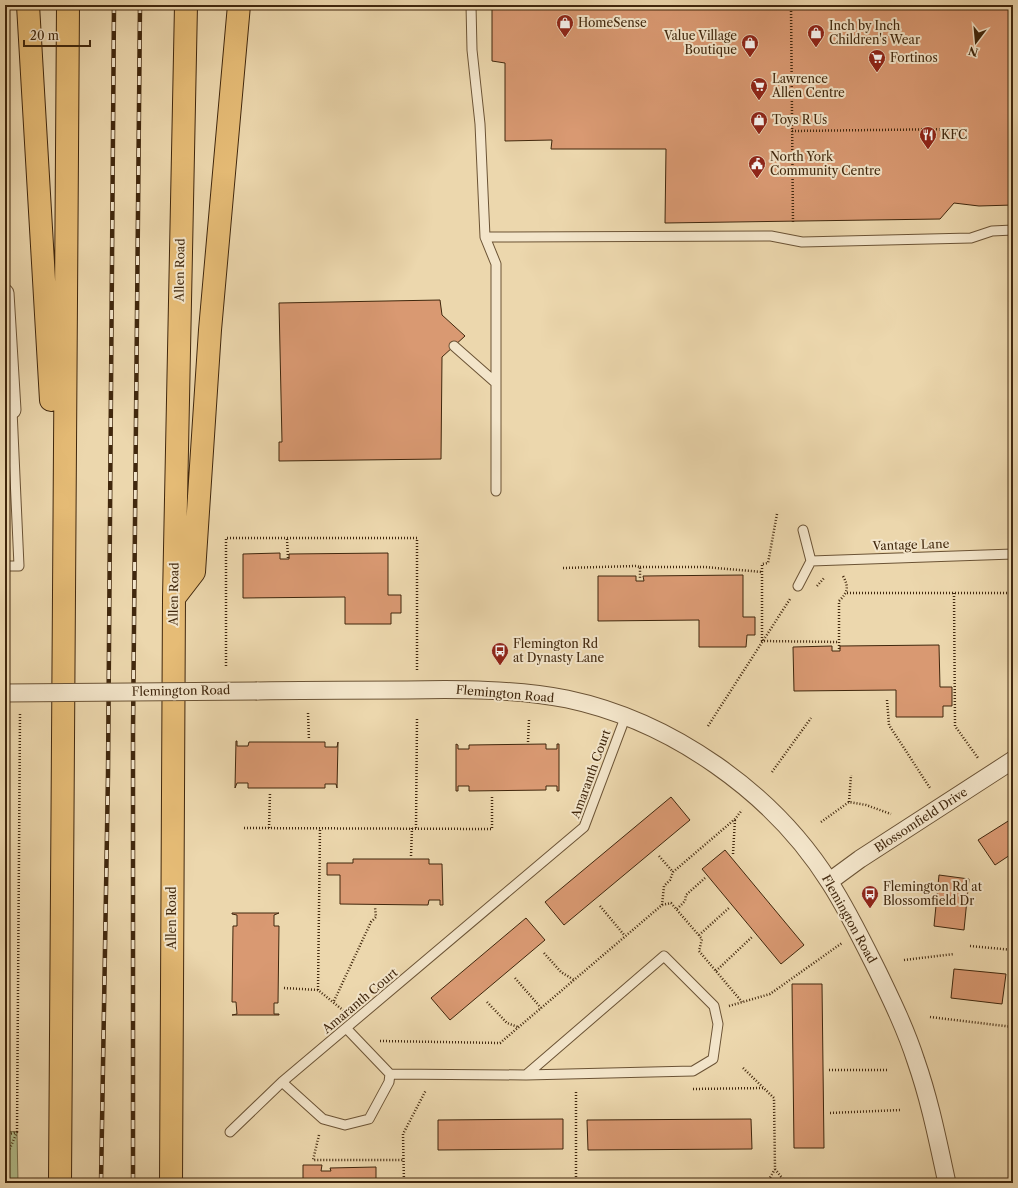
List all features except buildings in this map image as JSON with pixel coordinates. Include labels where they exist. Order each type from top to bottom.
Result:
[{"type":"highway","points":[[28,5],[64,600]]},
{"type":"highway","points":[[60,1183],[68,5]]},
{"type":"highway","name":"Allen Road","points":[[171,1183],[174,598],[186,5]]},
{"type":"highway","points":[[174,598],[194,572],[210,330],[239,5]]},
{"type":"street","points":[[5,293],[8,410]]},
{"type":"street","name":"Flemington Road","points":[[13,693],[454,689],[529,694],[567,700],[625,718],[665,734],[693,750],[749,791],[783,824],[830,881],[858,931],[901,1021],[917,1062],[930,1106],[947,1183]]},
{"type":"street","name":"Blossomfield Drive","points":[[830,881],[860,859],[1013,760]]},
{"type":"lane","points":[[471,5],[472,50],[480,124],[485,237],[496,264],[496,492]]},
{"type":"lane","points":[[485,237],[771,236],[802,242],[971,238],[992,231],[1013,230]]},
{"type":"lane","points":[[454,346],[496,383]]},
{"type":"lane","points":[[5,566],[19,566],[8,410]]},
{"type":"lane","points":[[798,586],[810,561],[803,530]]},
{"type":"lane","name":"Vantage Lane","points":[[810,561],[1013,554]]},
{"type":"lane","name":"Amaranth Court","points":[[230,1132],[282,1082],[584,827],[625,718]]},
{"type":"lane","points":[[346,1028],[390,1074],[428,1076],[526,1075],[693,1071],[713,1060],[718,1024],[714,1006],[664,956],[526,1075]]},
{"type":"lane","points":[[282,1082],[323,1118],[346,1125],[369,1119],[389,1082],[390,1074]]},
{"type":"path","points":[[791,5],[794,216]]},
{"type":"path","points":[[792,131],[958,128]]},
{"type":"path","points":[[762,641],[762,564],[768,563],[777,514]]},
{"type":"path","points":[[226,666],[226,538],[417,538],[417,671]]},
{"type":"path","points":[[287,539],[288,558]]},
{"type":"path","points":[[563,568],[640,566],[705,567],[762,572]]},
{"type":"path","points":[[640,566],[640,578]]},
{"type":"path","points":[[839,649],[839,601],[847,593],[848,585],[842,574]]},
{"type":"path","points":[[708,726],[798,586],[811,593],[824,577],[830,575]]},
{"type":"path","points":[[847,593],[1013,593]]},
{"type":"path","points":[[954,593],[955,726],[978,758]]},
{"type":"path","points":[[762,641],[839,642]]},
{"type":"path","points":[[5,1160],[17,1132],[13,693]]},
{"type":"path","points":[[887,700],[889,725],[930,788]]},
{"type":"path","points":[[308,713],[309,740]]},
{"type":"path","points":[[772,772],[810,718]]},
{"type":"path","points":[[416,828],[417,719]]},
{"type":"path","points":[[528,742],[529,720]]},
{"type":"path","points":[[849,802],[851,775]]},
{"type":"path","points":[[269,828],[270,793]]},
{"type":"path","points":[[244,828],[492,828],[492,796]]},
{"type":"path","points":[[821,822],[849,802],[866,805],[891,814]]},
{"type":"path","points":[[662,905],[664,886],[670,880],[673,872],[735,819],[743,809]]},
{"type":"path","points":[[733,854],[735,819]]},
{"type":"path","points":[[318,990],[320,828]]},
{"type":"path","points":[[411,856],[412,828]]},
{"type":"path","points":[[659,856],[673,872]]},
{"type":"path","points":[[677,909],[684,901],[686,895],[705,878]]},
{"type":"path","points":[[358,1041],[500,1043],[662,905],[671,903],[702,939],[699,951],[742,1002]]},
{"type":"path","points":[[600,906],[625,936]]},
{"type":"path","points":[[334,1001],[371,922],[376,917],[375,907]]},
{"type":"path","points":[[699,935],[729,908]]},
{"type":"path","points":[[716,971],[753,936]]},
{"type":"path","points":[[715,1011],[770,994],[843,942]]},
{"type":"path","points":[[970,946],[1013,950]]},
{"type":"path","points":[[544,953],[562,972],[574,980]]},
{"type":"path","points":[[904,960],[954,954]]},
{"type":"path","points":[[515,978],[541,1008]]},
{"type":"path","points":[[284,988],[318,990],[334,1001],[354,1021]]},
{"type":"path","points":[[487,1002],[507,1023],[518,1027]]},
{"type":"path","points":[[930,1018],[1013,1027]]},
{"type":"path","points":[[743,1068],[774,1098],[775,1170],[767,1183]]},
{"type":"path","points":[[829,1070],[887,1070]]},
{"type":"path","points":[[404,1183],[403,1134],[426,1090],[428,1076]]},
{"type":"path","points":[[576,1089],[576,1183]]},
{"type":"path","points":[[830,1113],[901,1110]]},
{"type":"path","points":[[323,1118],[313,1160],[404,1160]]},
{"type":"path","points":[[5,1135],[17,1132]]},
{"type":"path","points":[[775,1170],[786,1183]]},
{"type":"green space","points":[[5,1131],[17,1132],[18,1183],[5,1183]]},
{"type":"railway","points":[[101,1183],[108,774],[114,5]]},
{"type":"railway","points":[[133,1183],[133,730],[140,5]]},
{"type":"place","name":"HomeSense","points":[[565,38]]},
{"type":"place","name":"Inch by Inch Children's Wear","points":[[816,48]]},
{"type":"place","name":"Value Village Boutique","points":[[750,58]]},
{"type":"place","name":"Fortinos","points":[[877,73]]},
{"type":"place","name":"Lawrence Allen Centre","points":[[759,101]]},
{"type":"place","name":"Toys R Us","points":[[759,135]]},
{"type":"place","name":"KFC","points":[[928,150]]},
{"type":"place","name":"North York Community Centre","points":[[757,179]]},
{"type":"place","name":"Flemington Rd at Dynasty Lane","points":[[500,666]]},
{"type":"place","name":"Flemington Rd at Blossomfield Dr","points":[[870,909]]}]
